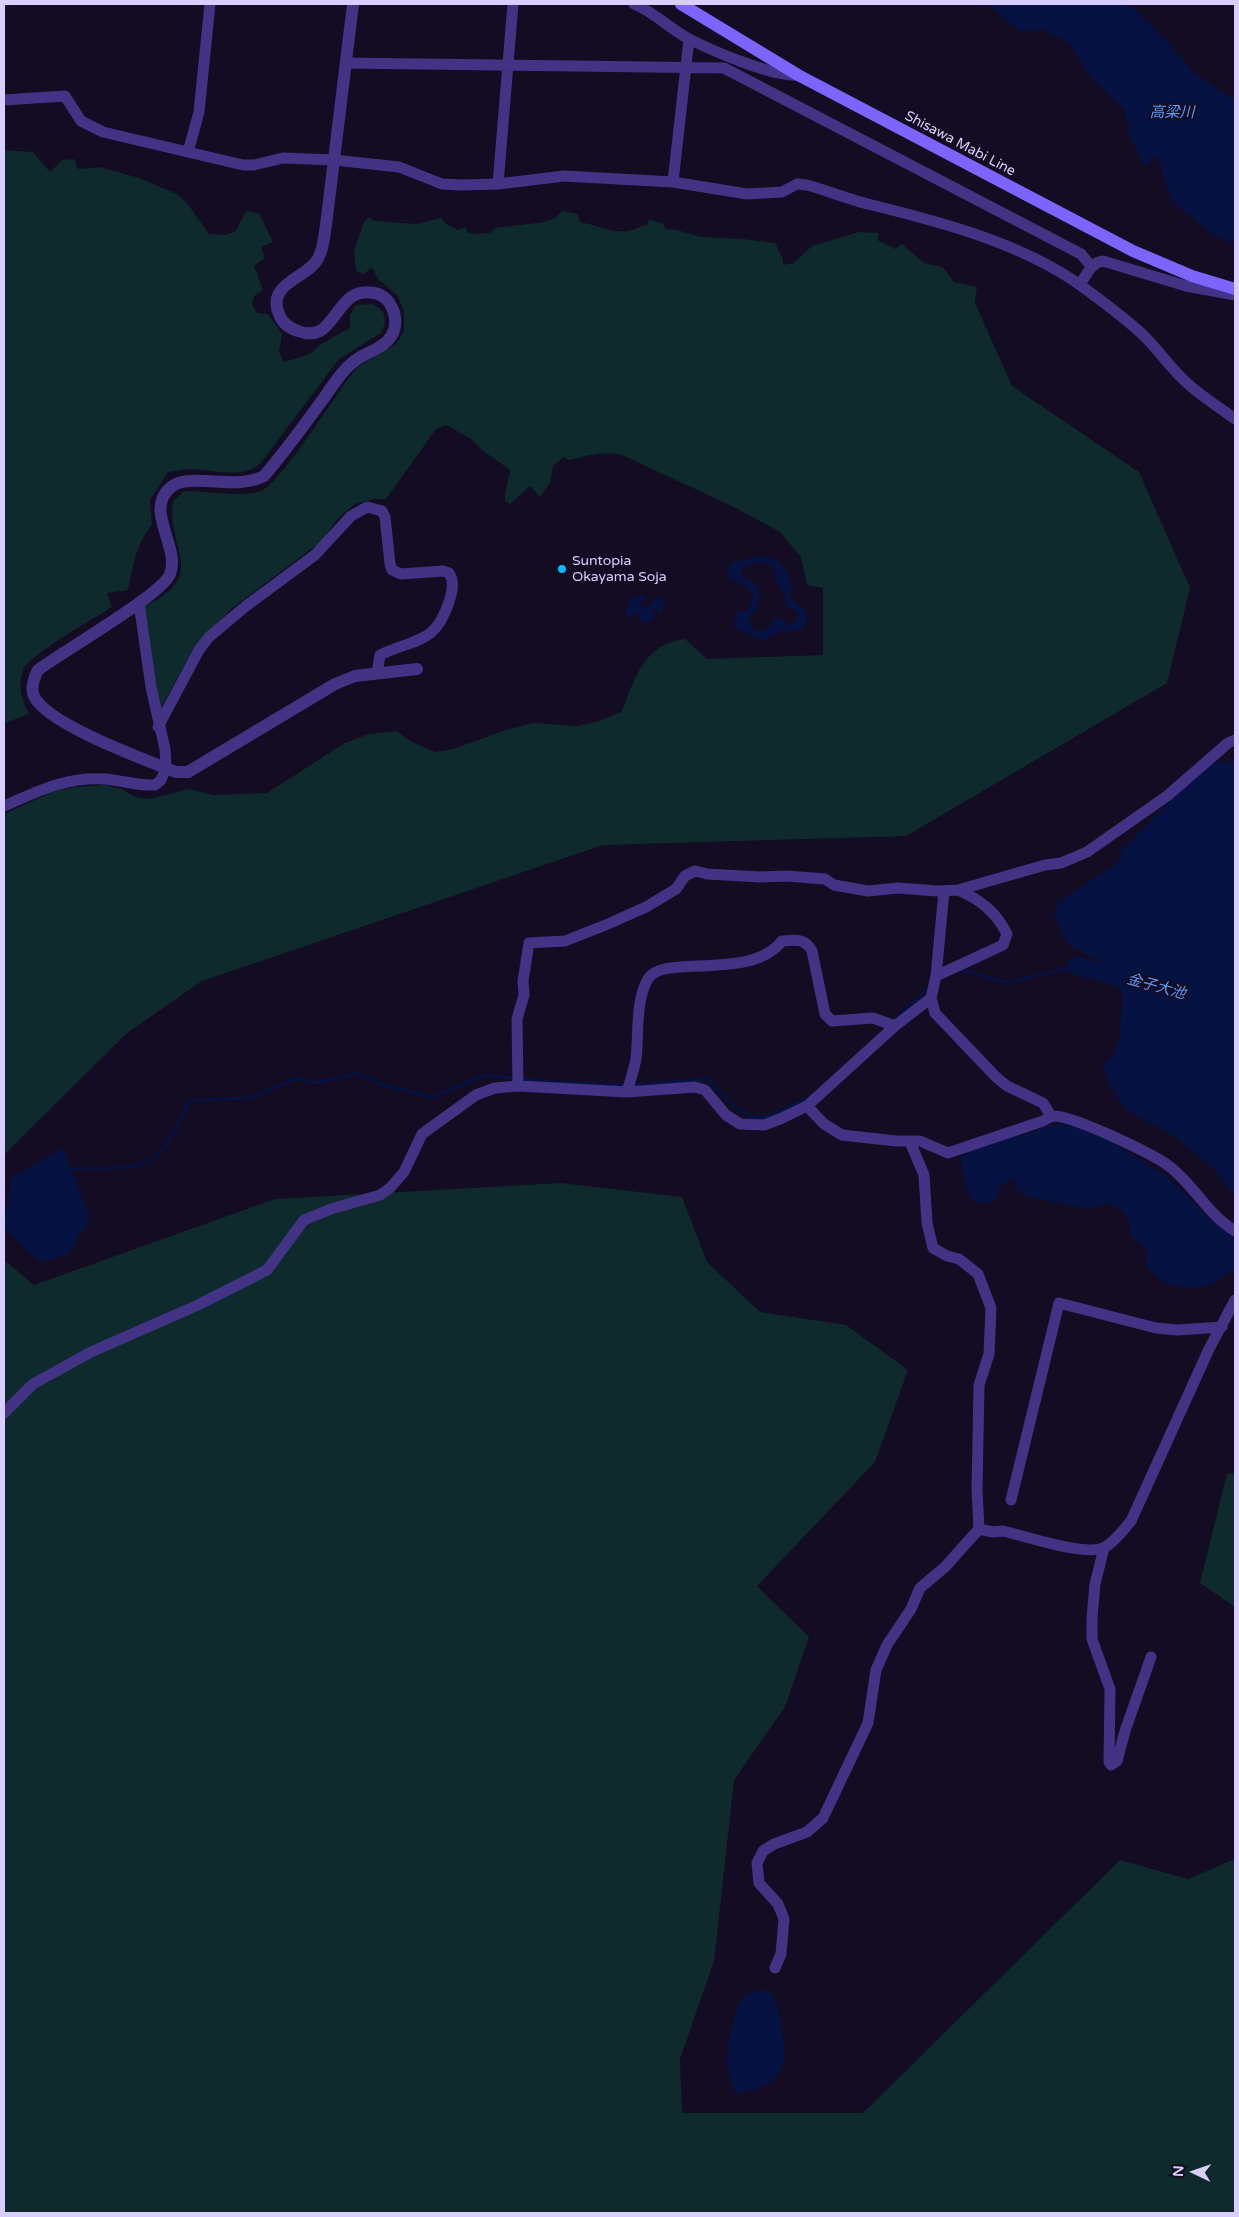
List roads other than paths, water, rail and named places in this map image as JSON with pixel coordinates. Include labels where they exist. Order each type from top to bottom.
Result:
[{"type":"main road","name":"Shisawa Mabi Line","points":[[681,4],[798,75],[1133,251],[1192,276],[1235,289]]},
{"type":"street","points":[[188,152],[199,112],[210,4]]},
{"type":"street","points":[[353,4],[320,256],[314,265],[287,283],[280,291],[277,301],[278,313],[284,324],[293,330],[303,333],[315,333],[323,331],[332,321],[342,304],[353,294],[371,292],[385,298],[391,305],[395,314],[393,333],[381,346],[352,362],[264,476],[254,482],[186,482],[172,486],[162,499],[160,511],[172,563],[170,575],[160,588],[38,670],[32,686],[33,694],[41,707],[56,719],[166,768],[176,772],[188,772],[335,684],[355,676],[417,670]]},
{"type":"street","points":[[498,184],[513,4]]},
{"type":"street","points":[[634,4],[689,39],[762,69],[788,76],[798,75]]},
{"type":"street","points":[[673,182],[684,66],[689,39]]},
{"type":"street","points":[[346,63],[724,68],[1080,254],[1091,266]]},
{"type":"street","points":[[4,100],[65,96],[80,121],[91,127],[243,165],[254,165],[283,158],[334,160],[399,167],[442,184],[498,184],[564,176],[673,182],[747,194],[782,192],[797,184],[807,184],[872,205],[910,213],[974,234],[1026,256],[1079,284],[1144,336],[1164,361],[1188,384],[1235,419]]},
{"type":"street","points":[[1079,284],[1091,266],[1103,260],[1186,286],[1235,295]]},
{"type":"street","points":[[158,727],[199,650],[209,638],[246,606],[315,555],[351,516],[367,507],[382,511],[386,517],[392,570],[401,574],[443,571],[449,573],[452,578],[451,596],[440,626],[415,642],[380,655],[377,673]]},
{"type":"street","points":[[4,806],[55,784],[70,780],[104,779],[144,786],[155,785],[161,780],[166,768],[165,749],[158,727],[146,660],[139,603]]},
{"type":"street","points":[[518,1086],[516,1019],[524,995],[523,981],[530,943],[565,941],[624,917],[676,890],[684,876],[696,871],[707,874],[825,879],[834,885],[868,891],[898,888],[944,891],[958,890],[1060,862],[1087,852],[1167,796],[1228,743],[1235,740]]},
{"type":"street","points":[[936,976],[1003,944],[1007,934],[1000,920],[981,900],[958,890]]},
{"type":"street","points":[[944,891],[936,976],[931,998],[935,1013],[978,1060],[1007,1086],[1042,1103],[1052,1116]]},
{"type":"street","points":[[627,1092],[635,1060],[643,993],[649,978],[656,971],[682,966],[703,968],[730,966],[767,955],[782,941],[800,940],[808,943],[812,951],[825,1014],[832,1021],[873,1018],[890,1024]]},
{"type":"street","points":[[4,1413],[33,1384],[91,1352],[198,1305],[267,1270],[304,1220],[331,1209],[380,1195],[390,1188],[404,1172],[422,1134],[476,1095],[495,1088],[518,1086],[627,1092],[695,1087],[704,1090],[726,1115],[740,1124],[764,1125],[806,1106],[890,1024],[931,998]]},
{"type":"street","points":[[806,1106],[824,1124],[842,1134],[910,1142],[920,1141],[948,1153],[1043,1121],[1052,1116],[1068,1118],[1089,1125],[1168,1165],[1214,1213],[1235,1231]]},
{"type":"street","points":[[775,1968],[781,1954],[784,1919],[778,1904],[759,1883],[757,1863],[763,1851],[774,1844],[807,1832],[823,1818],[868,1723],[876,1670],[887,1645],[912,1609],[920,1588],[945,1567],[979,1529],[977,1489],[979,1385],[988,1354],[991,1308],[978,1274],[960,1259],[947,1256],[933,1248],[927,1223],[924,1175],[910,1142]]},
{"type":"street","points":[[1151,1657],[1125,1731],[1117,1761],[1112,1765],[1109,1762],[1110,1689],[1092,1640],[1095,1584],[1104,1548],[1131,1521],[1209,1349],[1235,1300]]},
{"type":"street","points":[[1011,1500],[1059,1303],[1156,1328],[1177,1330],[1222,1327]]},
{"type":"street","points":[[979,1529],[993,1532],[1003,1531],[1077,1550],[1104,1548]]},
{"type":"water","name":"高梁川","points":[[988,4],[1129,4],[1178,53],[1193,72],[1235,101],[1235,244],[1217,237],[1172,202],[1156,155],[1144,167],[1128,132],[1126,112],[1090,77],[1070,44],[1044,30],[1020,31]]},
{"type":"water","points":[[757,556],[771,558],[781,564],[793,586],[790,590],[791,597],[805,611],[807,616],[806,624],[803,627],[791,632],[781,630],[767,639],[759,639],[733,626],[738,610],[748,612],[753,596],[747,586],[729,579],[727,568],[734,561],[743,561]],"holes":[[[761,562],[774,569],[777,582],[789,608],[794,609],[799,615],[793,624],[787,625],[780,617],[774,620],[765,631],[762,631],[752,627],[749,621],[749,618],[759,605],[759,586],[743,577],[742,570],[744,566]]]},
{"type":"water","points":[[640,595],[648,595],[640,605],[645,608],[659,596],[666,605],[660,613],[656,608],[652,611],[656,616],[648,623],[639,620],[640,616],[636,612],[632,614],[631,618],[625,615],[630,600]]},
{"type":"water","points":[[1230,761],[1235,764],[1235,1192],[1232,1192],[1214,1169],[1177,1138],[1127,1110],[1112,1090],[1102,1066],[1112,1057],[1120,1037],[1122,994],[1119,984],[1100,961],[1070,946],[1062,934],[1054,914],[1057,905],[1066,897],[1117,863],[1121,858],[1120,852],[1208,763]]},
{"type":"water","points":[[1050,1125],[1069,1125],[1095,1134],[1126,1151],[1168,1179],[1211,1220],[1235,1237],[1235,1270],[1215,1282],[1200,1287],[1182,1287],[1165,1282],[1151,1271],[1146,1262],[1147,1249],[1131,1236],[1126,1215],[1119,1209],[1108,1203],[1085,1209],[1027,1196],[1016,1190],[1014,1177],[1000,1186],[998,1197],[991,1203],[975,1203],[966,1188],[960,1158],[975,1146],[1033,1132]]},
{"type":"water","points":[[63,1148],[90,1219],[66,1256],[38,1261],[4,1227],[11,1178]]},
{"type":"water","points":[[754,1991],[769,1991],[772,1995],[779,2016],[784,2045],[782,2068],[771,2082],[762,2087],[736,2094],[729,2076],[727,2060],[734,2017],[743,1998]]},
{"type":"waterway","points":[[960,970],[1008,982],[1077,966]]},
{"type":"waterway","name":"金子大池","points":[[1077,966],[1137,982]]},
{"type":"waterway","points":[[896,1018],[930,987]]},
{"type":"waterway","points":[[67,1169],[116,1168],[140,1164],[151,1159],[165,1146],[191,1100],[250,1098],[297,1078],[315,1083],[358,1073],[380,1084],[432,1097],[486,1075],[552,1082],[625,1085]]},
{"type":"waterway","points":[[631,1085],[707,1079],[745,1114],[755,1117],[765,1117],[777,1113],[812,1095]]},
{"type":"place","name":"Suntopia Okayama Soja","points":[[562,569]]}]
